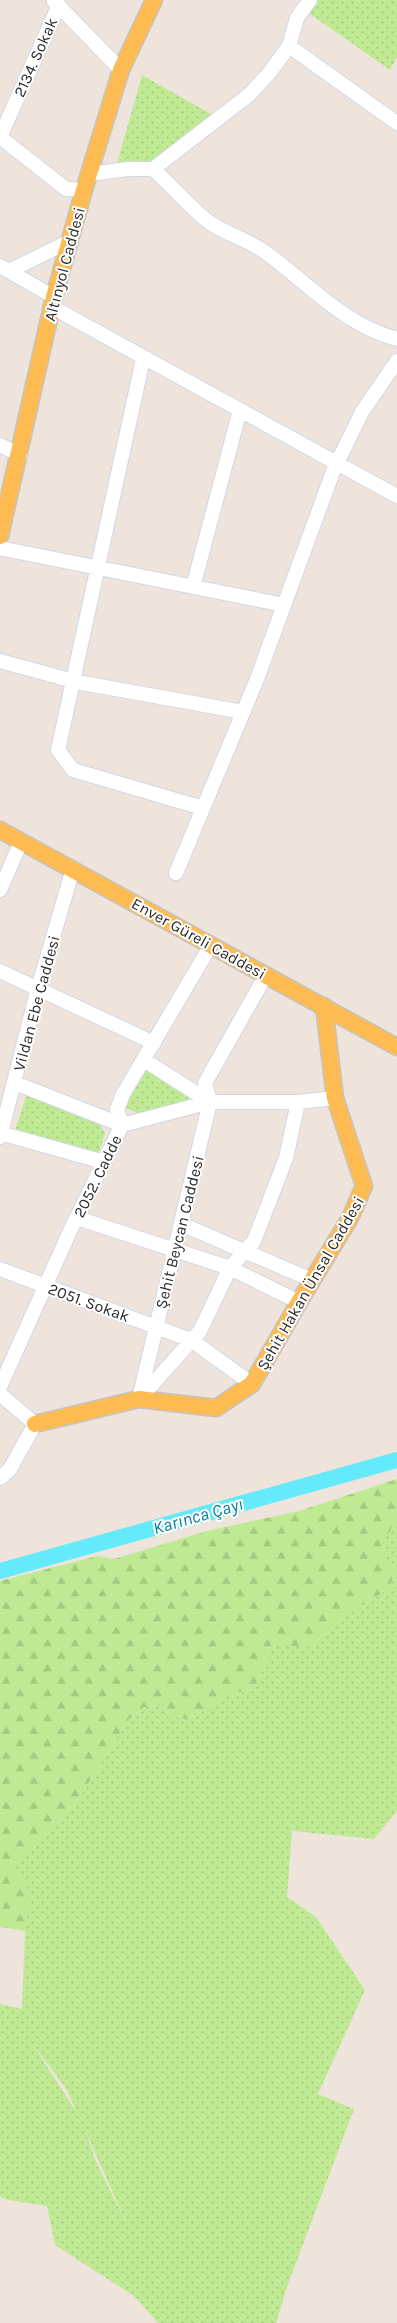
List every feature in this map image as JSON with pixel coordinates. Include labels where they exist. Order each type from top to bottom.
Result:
[{"type":"main road","name":"Altınyol Caddesi","points":[[0,536],[20,455],[53,302],[86,182],[121,70],[154,0]]},
{"type":"main road","name":"Enver Güreli Caddesi","points":[[0,821],[397,1038]]},
{"type":"main road","name":"Enver Güreli Caddesi","points":[[0,830],[397,1047]]},
{"type":"main road","name":"Şehit Hakan Ünsal Caddesi","points":[[140,1399],[216,1408],[252,1384],[298,1302],[350,1218],[364,1186],[335,1098],[324,1006]]},
{"type":"main road","points":[[35,1424],[140,1399]]},
{"type":"street","points":[[0,137],[66,189],[128,169],[154,168],[250,94],[270,72],[289,46],[297,18],[310,0]]},
{"type":"street","points":[[56,3],[121,70]]},
{"type":"street","name":"2134. Sokak","points":[[0,137],[56,3]]},
{"type":"street","points":[[289,46],[397,123]]},
{"type":"street","points":[[154,168],[206,220],[242,238],[264,252],[319,298],[365,328],[397,339]]},
{"type":"street","points":[[5,268],[70,241]]},
{"type":"street","points":[[5,268],[53,302],[143,359],[397,496]]},
{"type":"street","points":[[143,359],[58,750],[73,770],[203,808]]},
{"type":"street","points":[[176,873],[243,712],[337,462],[362,412],[397,361]]},
{"type":"street","points":[[193,587],[240,410]]},
{"type":"street","points":[[0,445],[20,455]]},
{"type":"street","points":[[0,548],[96,569],[284,605]]},
{"type":"street","points":[[0,661],[72,681],[243,712]]},
{"type":"street","points":[[0,890],[21,842]]},
{"type":"street","name":"Vildan Ebe Caddesi","points":[[0,1135],[15,1083],[38,988],[73,869]]},
{"type":"street","name":"2052. Cadde","points":[[0,1387],[45,1286],[122,1125],[117,1110],[123,1094],[211,945]]},
{"type":"street","points":[[0,971],[154,1043]]},
{"type":"street","name":"Şehit Beycan Caddesi","points":[[140,1399],[210,1102],[205,1083],[266,975]]},
{"type":"street","points":[[144,1060],[210,1102]]},
{"type":"street","points":[[15,1083],[122,1125],[210,1102],[298,1102],[335,1098]]},
{"type":"street","points":[[140,1399],[200,1331],[230,1268],[254,1241],[286,1158],[298,1102]]},
{"type":"street","points":[[0,1135],[104,1162]]},
{"type":"street","points":[[77,1218],[230,1268],[298,1302]]},
{"type":"street","points":[[181,1224],[312,1280]]},
{"type":"street","name":"2051. Sokak","points":[[0,1269],[191,1340],[252,1384]]},
{"type":"street","points":[[0,1394],[35,1424],[10,1469],[0,1478]]},
{"type":"green space","points":[[311,0],[397,0],[397,57],[390,70],[303,9]]},
{"type":"green space","points":[[142,75],[218,118],[153,169],[115,171]]},
{"type":"green space","points":[[149,1066],[191,1092],[184,1108],[142,1115],[124,1107]]},
{"type":"green space","points":[[27,1094],[100,1125],[105,1133],[98,1155],[14,1134]]},
{"type":"green space","points":[[397,1479],[397,1524],[393,1526],[382,1544],[396,1571],[388,1589],[348,1614],[311,1646],[271,1646],[267,1661],[253,1689],[230,1694],[189,1720],[173,1716],[158,1706],[144,1707],[128,1720],[92,1778],[70,1809],[36,1847],[11,1865],[14,1873],[21,1877],[25,1883],[27,1891],[26,1931],[0,1927],[0,1581],[97,1556],[114,1559],[207,1531],[299,1511]]},
{"type":"green space","points":[[397,1524],[397,1811],[374,1839],[292,1831],[287,1897],[316,1917],[365,1990],[318,2094],[354,2109],[288,2284],[276,2323],[158,2323],[134,2296],[55,2245],[47,2206],[0,2197],[0,2004],[22,2009],[28,1900],[27,1889],[23,1879],[14,1873],[10,1865],[36,1847],[70,1809],[92,1778],[128,1720],[144,1707],[158,1706],[173,1716],[189,1720],[230,1694],[253,1689],[267,1661],[271,1646],[311,1646],[348,1614],[388,1589],[396,1571],[382,1544],[393,1526]],"holes":[[[32,2043],[67,2090],[77,2113]],[[85,2130],[126,2222],[97,2164]]]},
{"type":"waterway","name":"Karınca Çayı","points":[[0,1571],[397,1460]]}]
